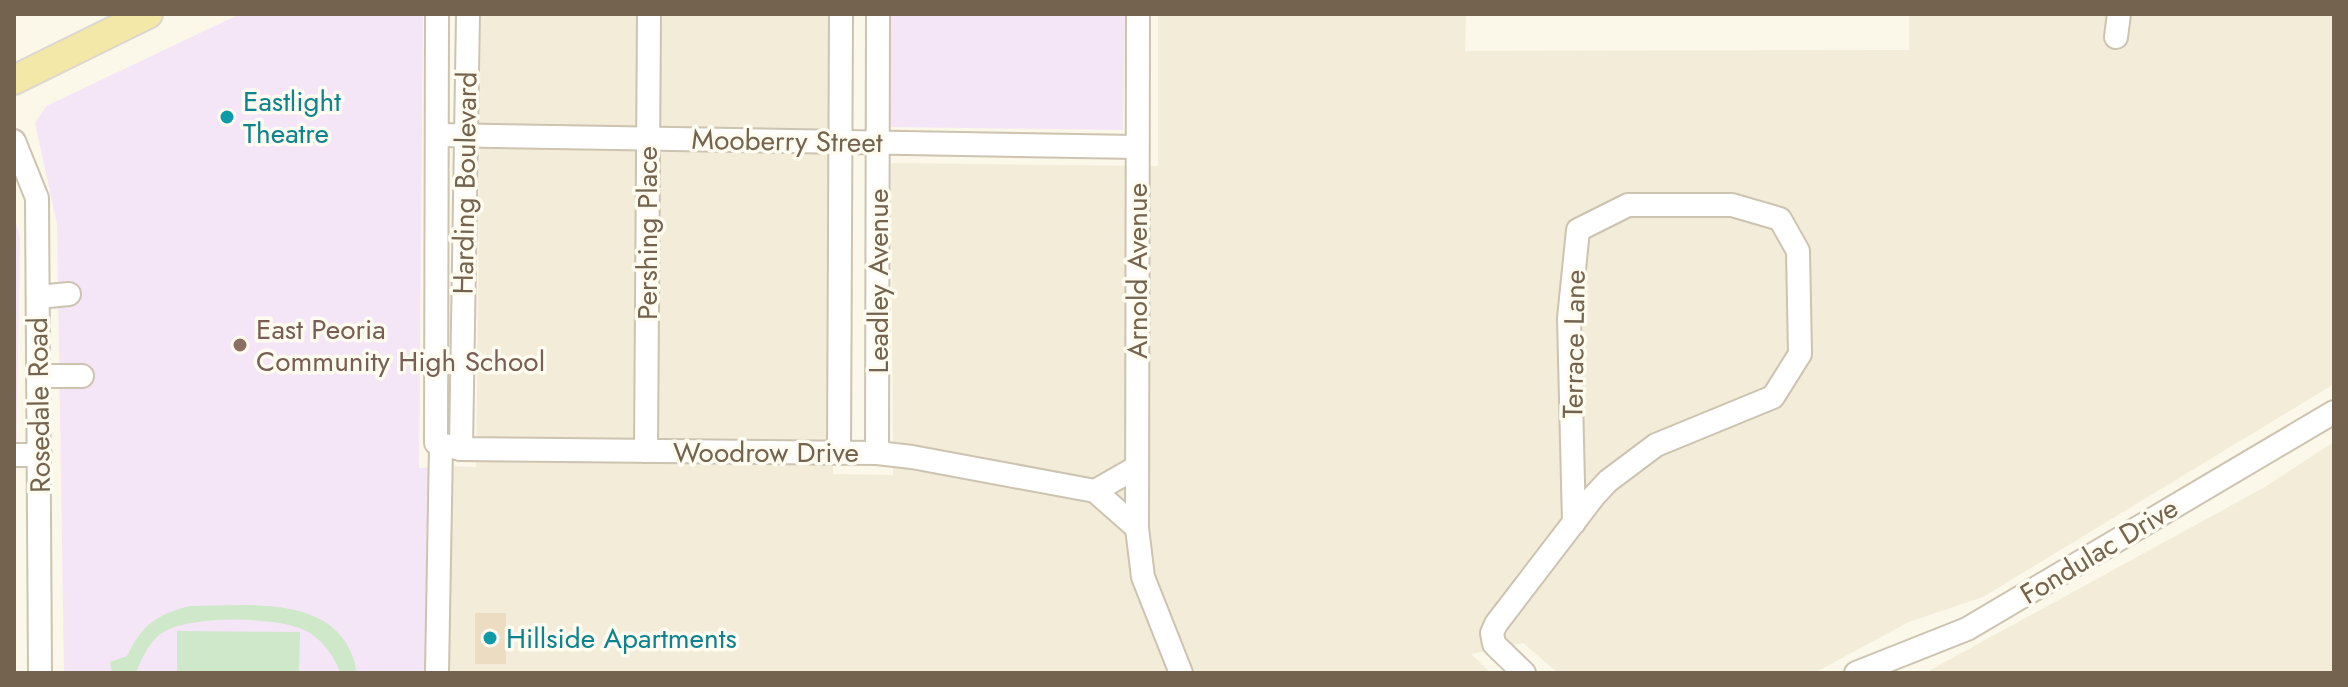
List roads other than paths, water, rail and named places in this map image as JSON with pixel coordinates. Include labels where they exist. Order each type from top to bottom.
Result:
[{"type":"main road","points":[[14,80],[148,14]]},
{"type":"street","name":"Harding Boulevard","points":[[437,14],[437,135],[446,446]]},
{"type":"street","name":"Harding Boulevard","points":[[446,446],[466,136],[468,14]]},
{"type":"street","name":"Pershing Place","points":[[646,451],[649,14]]},
{"type":"street","name":"Leadley Avenue","points":[[839,453],[841,14]]},
{"type":"street","name":"Leadley Avenue","points":[[877,453],[878,14]]},
{"type":"street","name":"Arnold Avenue","points":[[1137,528],[1138,14]]},
{"type":"street","points":[[2116,37],[2119,14]]},
{"type":"street","name":"Mooberry Street","points":[[437,135],[1137,147]]},
{"type":"street","name":"Rosedale Road","points":[[14,141],[37,198],[40,673]]},
{"type":"street","name":"Terrace Lane","points":[[1524,673],[1497,649],[1492,633],[1526,580],[1574,523],[1608,481],[1656,445],[1773,397],[1800,354],[1798,251],[1780,219],[1732,205],[1628,205],[1578,230],[1569,318],[1574,523]]},
{"type":"street","points":[[38,297],[69,294]]},
{"type":"street","points":[[39,376],[82,376]]},
{"type":"street","name":"Fondulac Drive","points":[[1856,673],[1967,629],[2334,412]]},
{"type":"street","points":[[437,673],[446,446]]},
{"type":"street","name":"Woodrow Drive","points":[[446,446],[877,453],[950,461],[1095,491],[1137,528]]},
{"type":"street","points":[[14,455],[40,455]]},
{"type":"street","points":[[1095,491],[1137,467]]},
{"type":"street","points":[[1137,528],[1143,577],[1181,673]]},
{"type":"place","name":"Eastlight Theatre","points":[[227,117]]},
{"type":"place","name":"East Peoria Community High School","points":[[240,345]]},
{"type":"place","name":"Hillside Apartments","points":[[490,638]]}]
